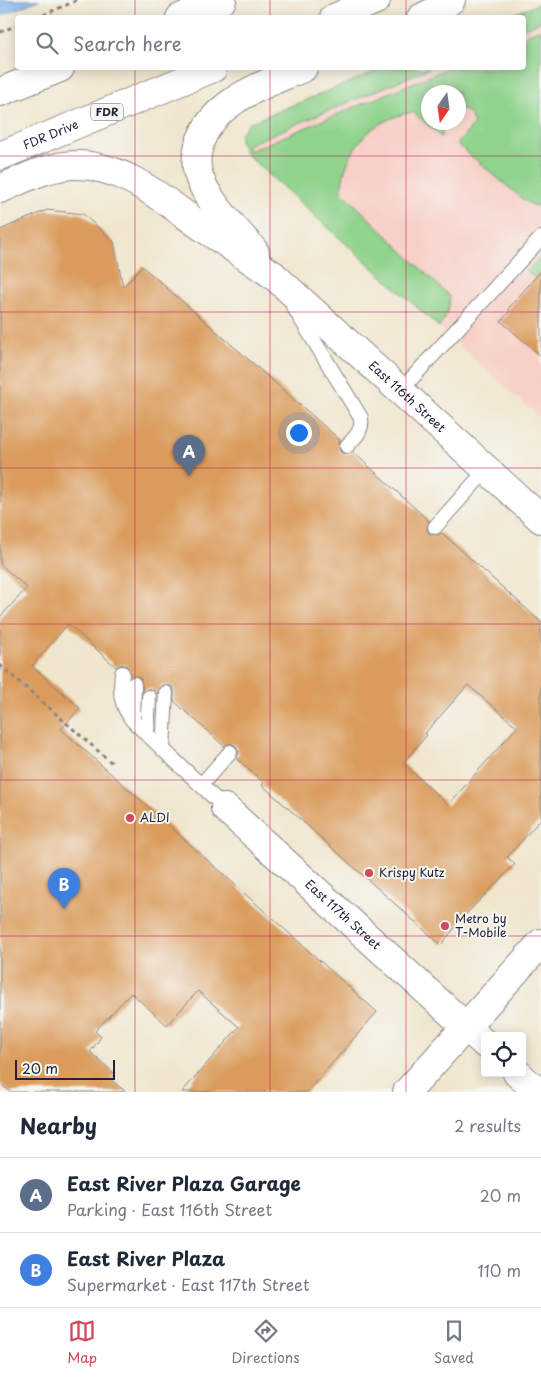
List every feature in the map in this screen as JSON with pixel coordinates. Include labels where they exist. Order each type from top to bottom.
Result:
[{"type":"main road","points":[[187,15],[222,0]]},
{"type":"main road","points":[[341,15],[376,0]]},
{"type":"main road","points":[[427,15],[451,0]]},
{"type":"main road","points":[[0,92],[55,70]]},
{"type":"main road","name":"FDR Drive","points":[[0,156],[208,70]]},
{"type":"main road","points":[[275,277],[206,189],[196,166],[197,153],[208,126],[228,105],[263,85],[298,70]]},
{"type":"main road","points":[[0,189],[52,169],[75,165],[100,167],[125,176],[150,190],[275,277]]},
{"type":"main road","name":"East 116th Street","points":[[275,277],[541,519]]},
{"type":"main road","name":"East 117th Street","points":[[225,808],[475,1035]]},
{"type":"main road","points":[[407,1092],[475,1035],[541,943]]},
{"type":"main road","points":[[521,1077],[538,1092]]},
{"type":"lane","points":[[401,390],[541,238]]},
{"type":"lane","points":[[275,277],[360,417],[362,426],[360,432],[347,446]]},
{"type":"lane","points":[[435,527],[487,469]]},
{"type":"lane","name":"East 117th Street","points":[[122,673],[120,692],[123,708],[147,735],[225,808]]},
{"type":"lane","points":[[133,721],[134,684]]},
{"type":"lane","points":[[163,750],[166,693]]},
{"type":"lane","points":[[147,735],[149,697]]},
{"type":"lane","points":[[201,785],[230,752]]},
{"type":"path","points":[[43,15],[78,0]]},
{"type":"path","points":[[0,32],[15,26]]},
{"type":"path","points":[[0,665],[112,763]]},
{"type":"shaded area","points":[[541,3],[541,419],[245,153],[240,141],[240,134],[249,123],[379,70],[526,70],[526,15],[511,15]]},
{"type":"green space","points":[[541,3],[541,21],[526,27],[526,15],[511,15]]},
{"type":"green space","points":[[541,29],[541,205],[535,206],[525,201],[457,144],[474,124],[470,114],[466,111],[466,85],[421,85],[421,119],[413,112],[384,122],[363,138],[348,161],[341,191],[450,297],[447,314],[439,327],[245,153],[240,141],[240,134],[249,123],[379,70],[425,70],[247,145],[249,151],[444,70],[526,70],[526,35]]},
{"type":"green space","points":[[433,130],[443,130],[441,137]]},
{"type":"green space","points":[[541,256],[541,271],[535,278],[527,271]]},
{"type":"water","points":[[0,0],[39,0],[0,16]]},
{"type":"building","points":[[47,210],[83,214],[114,242],[123,287],[142,266],[340,440],[339,448],[341,453],[349,454],[353,452],[429,521],[427,529],[430,534],[437,535],[442,533],[541,622],[541,819],[507,857],[515,864],[464,916],[441,945],[262,785],[264,783],[236,758],[239,753],[236,746],[231,743],[224,746],[174,701],[174,689],[171,686],[162,685],[157,694],[150,688],[143,691],[141,679],[138,676],[131,676],[127,666],[122,664],[116,667],[68,624],[32,666],[80,708],[61,729],[377,1012],[307,1092],[182,1092],[239,1027],[198,991],[167,1025],[131,993],[95,1031],[101,1037],[90,1052],[115,1074],[110,1079],[126,1092],[10,1092],[0,1083],[0,617],[27,588],[0,564],[0,230]],"holes":[[[468,685],[517,727],[448,805],[403,763],[427,735],[425,733]]]},
{"type":"building","points":[[541,271],[541,356],[501,321],[510,311],[508,309]]},
{"type":"place","name":"East River Plaza Garage","points":[[189,476]]},
{"type":"place","name":"ALDI","points":[[130,818]]},
{"type":"place","name":"Krispy Kutz","points":[[369,873]]},
{"type":"place","name":"East River Plaza","points":[[64,909]]},
{"type":"place","name":"Metro by T-Mobile","points":[[445,926]]}]
